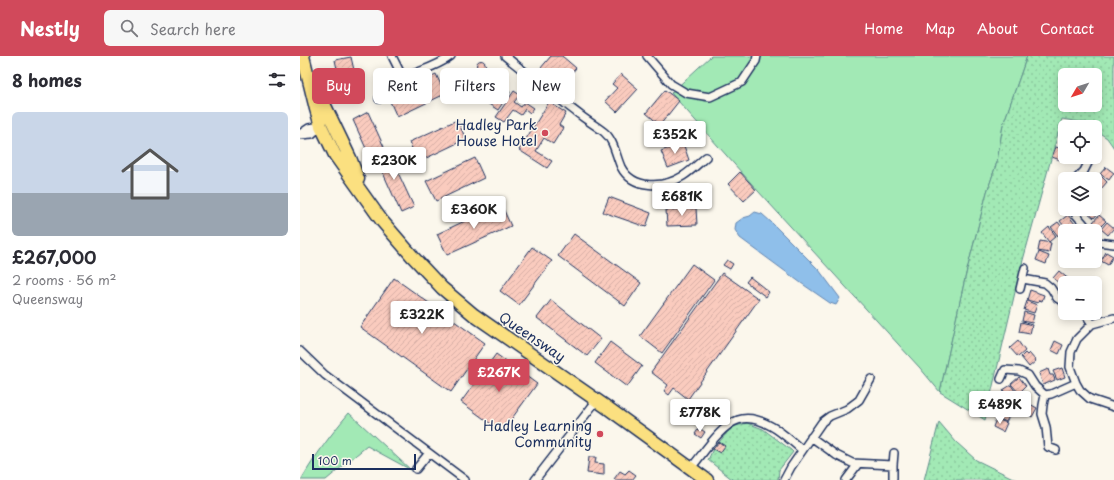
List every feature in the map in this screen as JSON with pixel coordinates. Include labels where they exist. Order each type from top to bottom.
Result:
[{"type":"main road","name":"Queensway","points":[[303,56],[327,124],[350,158],[363,194],[382,221],[427,273],[458,302],[484,322],[597,400],[707,480]]},
{"type":"street","points":[[392,56],[398,68]]},
{"type":"street","points":[[427,68],[451,56]]},
{"type":"street","points":[[505,56],[535,81],[604,132],[611,140],[622,169],[635,181],[648,185],[667,184],[684,176],[706,157]]},
{"type":"street","points":[[647,56],[672,84],[686,93],[710,97],[742,82],[756,61],[757,56]]},
{"type":"street","points":[[300,134],[312,134],[327,124]]},
{"type":"street","points":[[1077,216],[1084,224]]},
{"type":"street","points":[[1102,242],[1114,244]]},
{"type":"street","points":[[1020,289],[1025,268]]},
{"type":"street","points":[[1023,279],[1045,283],[1051,288],[1058,299]]},
{"type":"street","points":[[1114,318],[1092,324],[1077,339],[1072,352],[1070,367],[1080,390],[1090,399],[1114,407]]},
{"type":"street","points":[[1089,320],[1092,324]]},
{"type":"street","points":[[300,351],[326,375],[465,480]]},
{"type":"street","points":[[1001,379],[1005,370],[1019,371],[1028,375],[1035,386],[1045,395]]},
{"type":"street","points":[[784,480],[802,450],[825,419],[847,409],[859,400],[870,379]]},
{"type":"street","points":[[1045,395],[1051,394],[1076,383]]},
{"type":"street","points":[[1045,395],[1042,414],[1046,427],[1048,447],[1056,450]]},
{"type":"street","points":[[535,480],[597,400]]},
{"type":"street","points":[[691,468],[717,436],[726,427],[738,420],[756,420],[765,423],[776,429],[802,450]]},
{"type":"street","points":[[811,437],[843,459],[852,463],[893,465]]},
{"type":"street","points":[[893,478],[894,452]]},
{"type":"street","points":[[416,469],[429,453]]},
{"type":"street","points":[[846,480],[858,464]]},
{"type":"green space","points":[[711,56],[1027,56],[1003,125],[997,162],[987,192],[966,274],[940,392],[671,93]]},
{"type":"green space","points":[[1027,56],[1114,56],[1114,148],[1107,138],[1102,135],[1102,120],[1058,120],[1058,133],[1020,271],[985,420],[940,392],[966,274],[987,192],[997,162],[1003,125]]},
{"type":"green space","points":[[349,413],[411,470],[367,446],[326,480],[301,480],[324,445]]},
{"type":"green space","points":[[939,422],[956,442],[976,460],[1017,480],[924,480]]},
{"type":"green space","points":[[747,423],[763,429],[793,452],[779,470],[778,480],[733,480],[708,460],[713,449],[732,427]]},
{"type":"water","points":[[755,212],[762,214],[771,222],[819,270],[840,298],[836,305],[830,303],[801,283],[740,238],[735,230],[736,223]]},
{"type":"building","points":[[551,56],[562,56],[576,68],[575,69],[541,68]]},
{"type":"building","points":[[351,57],[354,68],[337,68],[335,60]]},
{"type":"building","points":[[481,60],[486,65],[484,68],[478,68],[476,65]]},
{"type":"building","points":[[436,74],[440,83],[440,96],[432,100],[432,76]]},
{"type":"building","points":[[621,74],[638,89],[617,112],[605,101],[617,88],[612,84]]},
{"type":"building","points":[[665,90],[679,101],[660,125],[646,113]]},
{"type":"building","points":[[514,91],[517,93],[517,98],[514,102],[521,107],[523,104],[528,104],[534,108],[530,113],[525,109],[521,115],[513,110],[504,122],[496,117],[505,104],[509,104],[509,98]]},
{"type":"building","points":[[391,104],[424,104],[397,117]]},
{"type":"building","points":[[489,104],[502,104],[498,110]]},
{"type":"building","name":"Hadley Park House Hotel","points":[[548,104],[552,104],[566,113],[559,125],[563,128],[553,144],[544,138],[536,151],[552,161],[547,168],[519,150]]},
{"type":"building","points":[[368,112],[384,147],[369,155],[353,120]]},
{"type":"building","points":[[457,120],[466,139],[418,162],[409,142]]},
{"type":"building","points":[[683,143],[689,160],[668,168],[661,151]]},
{"type":"building","points":[[1056,147],[1058,148],[1058,159],[1052,157]]},
{"type":"building","points":[[387,149],[414,207],[401,213],[375,155]]},
{"type":"building","points":[[475,158],[484,178],[436,201],[426,181]]},
{"type":"building","points":[[1106,167],[1114,173],[1109,180],[1102,175],[1102,172]]},
{"type":"building","points":[[740,172],[756,190],[744,201],[728,184]]},
{"type":"building","points":[[1102,177],[1107,182],[1102,188]]},
{"type":"building","points":[[609,197],[651,213],[646,227],[603,212]]},
{"type":"building","points":[[501,204],[511,226],[447,255],[437,234]]},
{"type":"building","points":[[696,208],[697,225],[667,226],[666,210]]},
{"type":"building","points":[[1069,216],[1075,224],[1062,224],[1060,221]]},
{"type":"building","points":[[1098,216],[1106,221],[1102,225],[1095,224],[1093,222]]},
{"type":"building","points":[[1058,222],[1060,224],[1058,224],[1058,236],[1051,227]]},
{"type":"building","points":[[1107,222],[1114,228],[1108,235],[1102,230]]},
{"type":"building","points":[[1049,227],[1056,236],[1049,242],[1042,233]]},
{"type":"building","points":[[574,234],[641,283],[625,306],[558,256]]},
{"type":"building","points":[[1040,241],[1051,243],[1049,253],[1038,251]]},
{"type":"building","points":[[532,247],[552,261],[519,305],[500,291]]},
{"type":"building","points":[[1039,252],[1049,256],[1046,264],[1036,260]]},
{"type":"building","points":[[1106,252],[1113,256],[1108,265],[1102,262]]},
{"type":"building","points":[[727,260],[733,264],[730,269],[723,265]]},
{"type":"building","points":[[692,264],[714,280],[662,353],[640,336]]},
{"type":"building","points":[[1059,271],[1065,276],[1058,276],[1058,282],[1053,278]]},
{"type":"building","points":[[722,273],[759,299],[688,399],[674,388],[669,395],[664,391],[668,385],[651,372]]},
{"type":"building","points":[[750,277],[769,292],[766,297],[746,282]]},
{"type":"building","points":[[394,278],[485,343],[451,392],[360,327]]},
{"type":"building","points":[[1030,290],[1044,295],[1042,301],[1039,300],[1038,303],[1027,300]]},
{"type":"building","points":[[551,300],[601,339],[587,356],[537,318]]},
{"type":"building","points":[[1027,301],[1037,305],[1034,313],[1024,310]]},
{"type":"building","points":[[1024,312],[1034,315],[1032,323],[1022,321]]},
{"type":"building","points":[[1021,322],[1032,325],[1030,334],[1019,332]]},
{"type":"building","points":[[1018,341],[1025,351],[1018,357],[1010,348]]},
{"type":"building","points":[[1055,341],[1063,345],[1059,354],[1051,350]]},
{"type":"building","points":[[610,342],[642,366],[627,387],[595,363]]},
{"type":"building","points":[[1025,353],[1027,355],[1029,353],[1036,361],[1029,367],[1021,357]]},
{"type":"building","points":[[496,354],[537,384],[502,432],[461,402]]},
{"type":"building","points":[[1062,368],[1065,377],[1057,380],[1053,371]]},
{"type":"building","points":[[1048,369],[1050,375],[1053,375],[1055,380],[1043,385],[1039,373]]},
{"type":"building","points":[[1019,377],[1026,386],[1019,393],[1011,384]]},
{"type":"building","points":[[1011,385],[1017,394],[1010,399],[1003,390]]},
{"type":"building","points":[[1003,399],[1013,404],[1010,411],[999,406]]},
{"type":"building","points":[[1028,403],[1037,408],[1032,417],[1023,411]]},
{"type":"building","points":[[1000,409],[1010,414],[1006,422],[996,417]]},
{"type":"building","points":[[996,419],[1007,423],[1003,432],[993,427]]},
{"type":"building","points":[[699,428],[705,432],[701,438],[695,434]]},
{"type":"building","points":[[719,442],[725,446],[720,453],[713,449]]},
{"type":"building","points":[[589,457],[596,457],[595,463],[604,464],[604,475],[587,473]]},
{"type":"building","points":[[629,470],[636,475],[632,480],[614,479],[620,471],[625,474]]},
{"type":"place","name":"Hadley Park House Hotel","points":[[545,133]]},
{"type":"place","name":"Hadley Learning Community","points":[[600,434]]}]
